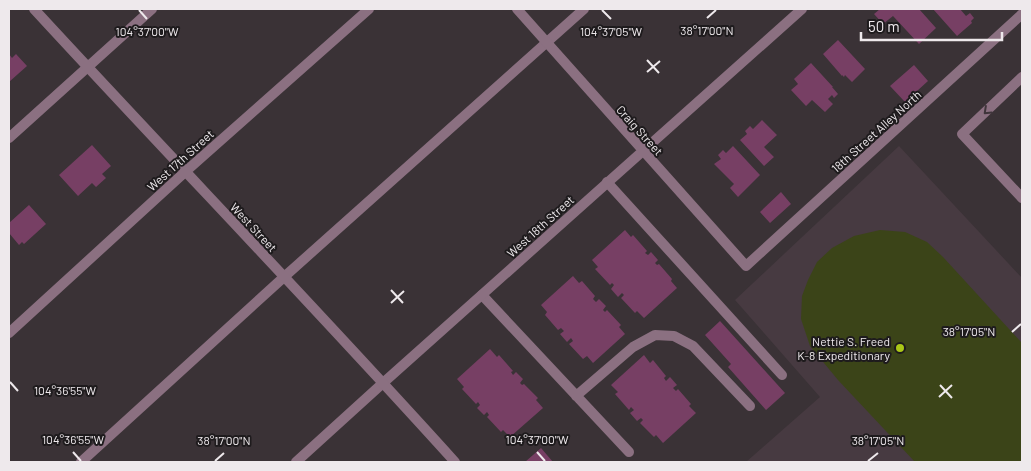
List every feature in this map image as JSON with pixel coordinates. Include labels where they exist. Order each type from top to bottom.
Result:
[{"type":"street","name":"West Street","points":[[34,9],[383,382],[455,462]]},
{"type":"street","points":[[9,138],[152,9]]},
{"type":"street","name":"West 17th Street","points":[[9,333],[185,172],[369,9]]},
{"type":"street","name":"Craig Street","points":[[517,9],[746,266]]},
{"type":"street","points":[[81,462],[284,277],[584,9]]},
{"type":"street","name":"West 18th Street","points":[[296,462],[383,382],[802,9]]},
{"type":"street","points":[[1019,9],[1022,13]]},
{"type":"street","name":"18th Street Alley North","points":[[746,266],[1022,13]]},
{"type":"street","points":[[1022,77],[962,134],[1022,198]]},
{"type":"street","points":[[607,182],[782,375]]},
{"type":"street","points":[[482,295],[628,452]]},
{"type":"street","points":[[576,396],[633,347],[655,335],[674,336],[692,346],[750,406]]},
{"type":"shaded area","name":"Nettie S. Freed K-8 Expeditionary","points":[[899,146],[1022,278],[1022,462],[746,462],[820,397],[735,300]]},
{"type":"green space","points":[[880,230],[905,232],[927,242],[1022,343],[1022,462],[915,462],[838,380],[810,346],[801,319],[802,296],[817,262],[832,248],[854,236]]},
{"type":"building","points":[[880,9],[919,9],[936,28],[919,44],[893,16],[883,24],[874,14]]},
{"type":"building","points":[[933,9],[960,9],[966,16],[970,13],[974,18],[971,21],[972,23],[957,36]]},
{"type":"building","points":[[838,40],[865,69],[852,82],[845,75],[844,77],[842,76],[823,54]]},
{"type":"building","points":[[9,54],[12,58],[16,54],[27,66],[9,82]]},
{"type":"building","points":[[811,63],[838,94],[834,98],[832,95],[828,99],[833,104],[825,112],[812,100],[806,106],[791,90],[798,84],[794,79]]},
{"type":"building","points":[[914,65],[928,81],[905,102],[890,86]]},
{"type":"building","points":[[762,120],[777,135],[764,147],[774,157],[764,166],[740,140],[747,134],[745,131],[750,126],[753,129]]},
{"type":"building","points":[[92,145],[111,166],[102,174],[106,178],[96,187],[92,183],[78,196],[59,175]]},
{"type":"building","points":[[733,146],[760,175],[738,197],[730,188],[734,184],[714,164],[721,159],[718,155],[723,150],[726,153]]},
{"type":"building","points":[[781,192],[791,204],[770,223],[760,212]]},
{"type":"building","points":[[29,205],[46,224],[24,244],[22,242],[19,245],[9,233],[9,223]]},
{"type":"building","points":[[625,230],[631,237],[633,235],[647,251],[645,253],[648,255],[651,252],[658,260],[655,263],[659,264],[677,288],[644,318],[637,311],[635,313],[621,298],[624,295],[622,293],[618,297],[611,289],[614,285],[612,283],[610,285],[595,269],[598,267],[592,260]]},
{"type":"building","points":[[573,276],[579,283],[582,281],[595,296],[593,299],[596,302],[599,299],[606,306],[603,310],[605,312],[607,310],[621,325],[619,327],[625,334],[593,363],[587,356],[583,359],[569,344],[573,341],[571,338],[567,342],[560,334],[564,331],[561,328],[558,330],[545,315],[547,312],[541,305]]},
{"type":"building","points":[[720,321],[785,393],[766,410],[728,367],[731,364],[705,335]]},
{"type":"building","points":[[490,349],[497,357],[499,355],[513,371],[511,372],[513,375],[516,372],[523,379],[520,383],[524,384],[538,398],[536,400],[543,408],[510,437],[503,430],[501,432],[487,417],[489,415],[487,412],[484,415],[477,408],[480,405],[478,402],[476,404],[462,389],[464,387],[457,379]]},
{"type":"building","points":[[644,355],[650,363],[653,360],[666,376],[664,378],[666,381],[670,377],[677,385],[673,388],[676,391],[678,389],[696,413],[663,443],[640,423],[643,420],[641,418],[637,421],[630,413],[634,410],[631,407],[629,410],[615,394],[618,392],[611,385]]},
{"type":"building","points":[[541,448],[553,462],[525,462]]},
{"type":"place","name":"Nettie S. Freed K-8 Expeditionary","points":[[900,348]]}]
